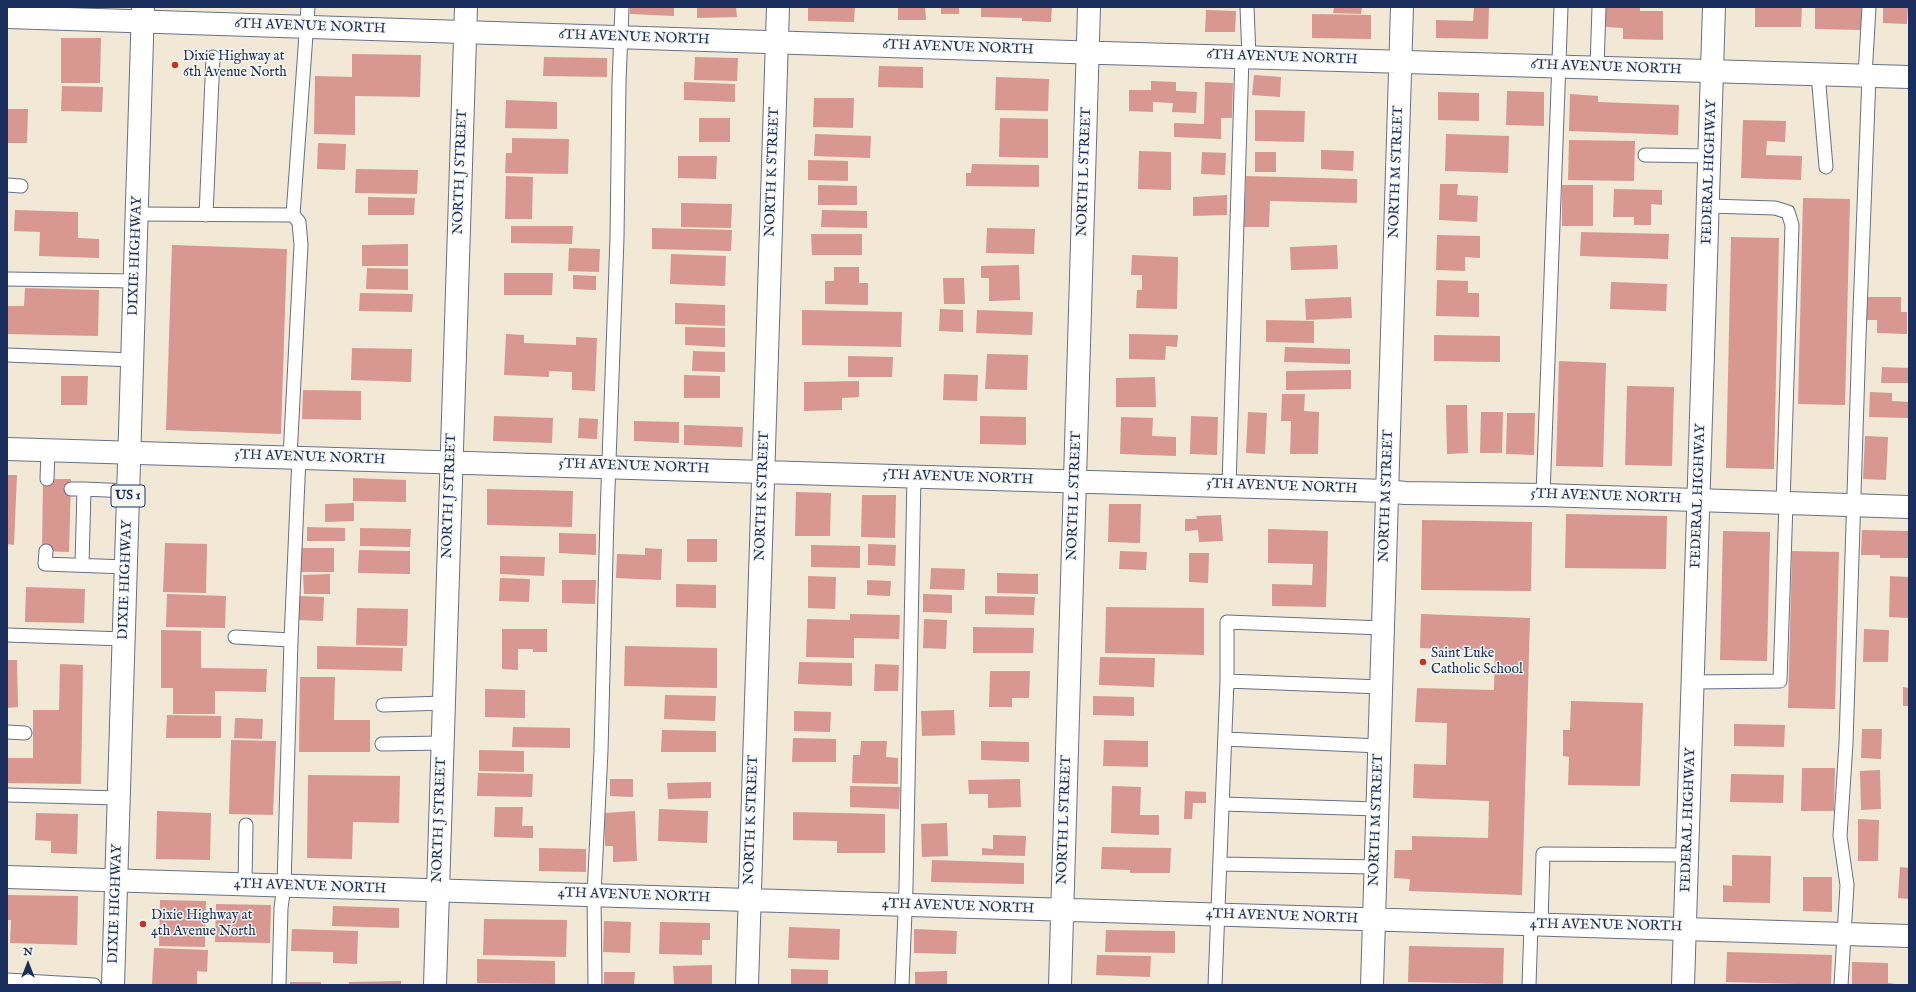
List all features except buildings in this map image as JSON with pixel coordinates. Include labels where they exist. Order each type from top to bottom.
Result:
[{"type":"street","name":"NORTH J STREET","points":[[435,985],[466,7]]},
{"type":"street","name":"NORTH K STREET","points":[[747,985],[778,7]]},
{"type":"street","name":"NORTH L STREET","points":[[1060,985],[1089,52],[1089,7]]},
{"type":"street","name":"NORTH M STREET","points":[[1372,985],[1402,7]]},
{"type":"street","name":"FEDERAL HIGHWAY","points":[[1683,985],[1714,7]]},
{"type":"street","name":"6TH AVENUE NORTH","points":[[7,17],[143,14],[308,17],[465,32],[1909,77]]},
{"type":"street","name":"DIXIE HIGHWAY","points":[[113,985],[143,14]]},
{"type":"street","name":"5TH AVENUE NORTH","points":[[7,449],[763,471],[1387,491],[1405,493],[1543,495],[1909,507]]},
{"type":"street","name":"4TH AVENUE NORTH","points":[[7,877],[1909,936]]},
{"type":"lane","points":[[595,985],[594,895],[601,751],[607,516],[610,467],[622,7]]},
{"type":"lane","points":[[1229,486],[1247,7]]},
{"type":"lane","points":[[1543,495],[1561,7]]},
{"type":"lane","points":[[1597,68],[1599,7]]},
{"type":"lane","points":[[1841,985],[1847,885],[1840,836],[1846,743],[1854,538],[1869,7]]},
{"type":"lane","points":[[292,215],[308,17]]},
{"type":"lane","points":[[206,215],[213,57]]},
{"type":"lane","points":[[1818,74],[1826,168]]},
{"type":"lane","points":[[1646,155],[1710,156]]},
{"type":"lane","points":[[7,185],[21,186]]},
{"type":"lane","points":[[1693,682],[1780,681],[1792,225],[1788,212],[1775,208],[1708,206]]},
{"type":"lane","points":[[137,214],[292,215],[299,222],[302,245],[284,886],[281,908],[279,985]]},
{"type":"lane","points":[[7,279],[135,281]]},
{"type":"lane","points":[[7,355],[133,360]]},
{"type":"lane","points":[[47,479],[48,451]]},
{"type":"lane","points":[[902,985],[914,476]]},
{"type":"lane","points":[[82,565],[76,531],[77,489],[128,491]]},
{"type":"lane","points":[[46,551],[45,564],[126,567]]},
{"type":"lane","points":[[1215,985],[1227,681],[1227,622],[1383,628]]},
{"type":"lane","points":[[7,635],[124,639]]},
{"type":"lane","points":[[235,637],[291,640]]},
{"type":"lane","points":[[1227,681],[1381,687]]},
{"type":"lane","points":[[383,705],[444,703]]},
{"type":"lane","points":[[7,732],[25,733]]},
{"type":"lane","points":[[1225,739],[1379,746]]},
{"type":"lane","points":[[382,744],[443,743]]},
{"type":"lane","points":[[7,796],[119,798]]},
{"type":"lane","points":[[1222,804],[1377,809]]},
{"type":"lane","points":[[245,885],[246,825]]},
{"type":"lane","points":[[1529,985],[1543,854],[1688,855]]},
{"type":"lane","points":[[1220,864],[1375,868]]},
{"type":"lane","points":[[7,980],[94,985]]},
{"type":"place","name":"Dixie Highway at 6th Avenue North","points":[[175,65]]},
{"type":"place","name":"Saint Luke Catholic School","points":[[1423,662]]},
{"type":"place","name":"Dixie Highway at 4th Avenue North","points":[[143,924]]}]
